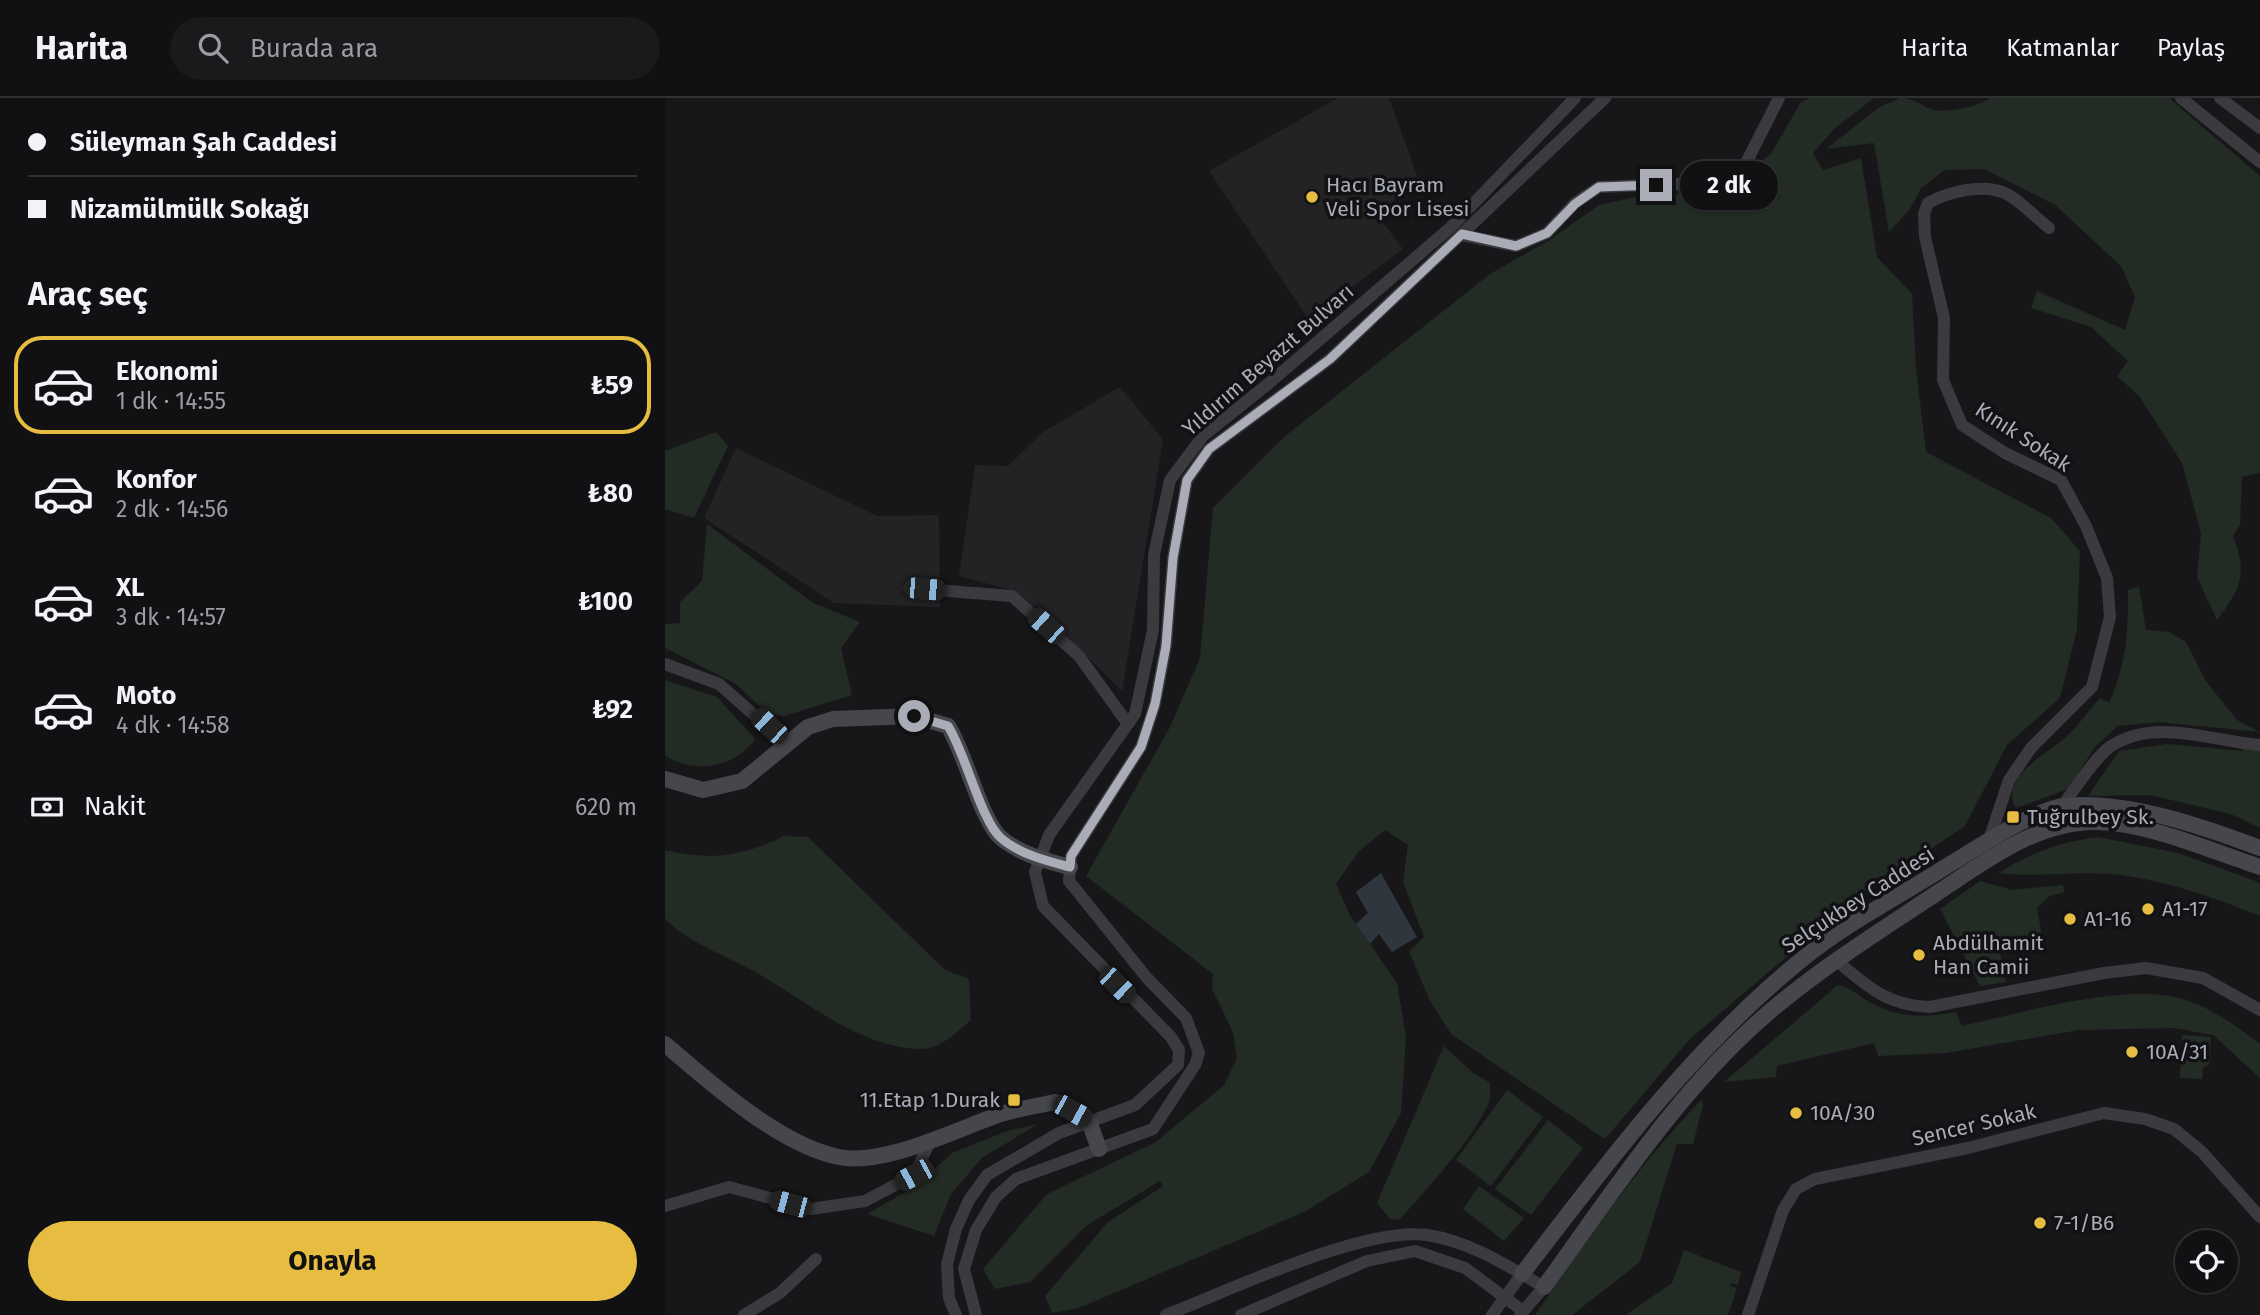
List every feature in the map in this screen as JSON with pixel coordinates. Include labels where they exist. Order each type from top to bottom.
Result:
[{"type":"street","name":"Yıldırım Beyazıt Bulvarı","points":[[955,1315],[949,1298],[947,1264],[956,1228],[969,1200],[987,1175],[1059,1133],[1135,1105],[1178,1065],[1179,1050],[1171,1037],[1043,906],[1035,872],[1049,835],[1135,714],[1153,631],[1154,555],[1170,480],[1203,436],[1450,228],[1575,98]]},
{"type":"street","name":"Yıldırım Beyazıt Bulvarı","points":[[1070,867],[1071,856],[1141,747],[1155,704],[1166,646],[1173,558],[1187,480],[1209,449],[1330,359],[1605,98]]},
{"type":"street","points":[[1462,234],[1516,246],[1547,233],[1575,204],[1599,187],[1728,182],[1747,163],[1779,98]]},
{"type":"street","points":[[2181,98],[2260,162]]},
{"type":"street","points":[[2220,98],[2260,128]]},
{"type":"street","name":"Kınık Sokak","points":[[1989,840],[2009,780],[2031,748],[2092,687],[2110,617],[2107,578],[2086,526],[2061,480],[2005,453],[1962,425],[1943,380],[1944,318],[1925,237],[1924,214],[1928,203],[1946,193],[1984,190],[2005,193],[2049,228]]},
{"type":"street","points":[[909,588],[1012,596],[1079,656],[1128,724]]},
{"type":"street","points":[[665,664],[719,684],[787,744]]},
{"type":"street","points":[[665,779],[703,790],[742,781],[808,727],[833,719],[914,716],[948,726],[960,744],[975,789],[999,838],[1040,859],[1070,867],[1069,881],[1082,901],[1147,978],[1186,1018],[1199,1053],[1185,1082],[1153,1129],[1016,1179],[996,1197],[976,1230],[964,1269],[976,1315]]},
{"type":"street","points":[[2063,805],[2109,747],[2133,736],[2161,730],[2260,745]]},
{"type":"street","name":"Selçukbey Caddesi","points":[[1522,1313],[1621,1182],[1730,1050],[1779,1003],[1974,858],[1989,840],[2063,805],[2128,809],[2207,828],[2260,848]]},
{"type":"street","name":"Selçukbey Caddesi","points":[[1492,1315],[1693,1062],[1750,1004],[1830,938],[1974,858],[2057,827],[2097,822],[2168,837],[2260,867]]},
{"type":"street","points":[[1837,961],[1870,989],[1907,1006],[1930,1007],[2104,973],[2146,968],[2203,978],[2260,1010]]},
{"type":"street","points":[[665,1044],[728,1098],[789,1137],[839,1158],[879,1155],[930,1142],[1000,1114],[1055,1102],[1089,1121],[1099,1149]]},
{"type":"street","name":"Sencer Sokak","points":[[1748,1315],[1783,1210],[1796,1189],[1815,1179],[1968,1147],[2105,1113],[2145,1119],[2173,1129],[2201,1152],[2260,1217]]},
{"type":"street","points":[[665,1206],[729,1187],[811,1209],[865,1201],[914,1175],[930,1142]]},
{"type":"street","points":[[1166,1315],[1337,1250],[1389,1236],[1427,1235],[1452,1242],[1503,1262],[1544,1287]]},
{"type":"street","points":[[1241,1315],[1367,1261],[1398,1252],[1433,1255],[1465,1268],[1522,1313]]},
{"type":"street","points":[[744,1315],[781,1293],[816,1259]]},
{"type":"shaded area","name":"Hacı Bayram Veli Spor Lisesi","points":[[1338,98],[1389,98],[1418,178],[1378,216],[1403,249],[1309,320],[1209,171]]},
{"type":"shaded area","points":[[1811,98],[1874,98],[1834,129],[1813,153],[1823,170],[1861,158],[1877,257],[1912,294],[1916,368],[1926,452],[2051,518],[2080,551],[2077,629],[2060,698],[2007,745],[1965,826],[1847,905],[1690,1039],[1605,1139],[1451,1034],[1429,999],[1409,951],[1424,937],[1403,882],[1408,845],[1385,830],[1359,851],[1336,884],[1350,915],[1397,983],[1406,1037],[1401,1113],[1369,1172],[1304,1212],[1079,1308],[1052,1313],[1045,1296],[1107,1223],[1163,1186],[1160,1181],[1086,1226],[1030,1282],[995,1289],[983,1269],[1047,1194],[1156,1142],[1224,1085],[1237,1058],[1233,1032],[1212,989],[1213,974],[1086,876],[1170,727],[1200,658],[1213,508],[1284,437],[1490,274],[1548,241],[1599,205],[1649,194],[1721,192],[1771,154],[1801,102]]},
{"type":"shaded area","points":[[1900,98],[1944,111],[1970,107],[1990,98],[2169,98],[2260,176],[2260,473],[2242,477],[2240,525],[2233,536],[2240,560],[2240,580],[2232,599],[2217,620],[2197,577],[2201,533],[2182,463],[2139,396],[2117,376],[2128,361],[2091,327],[2031,308],[2037,291],[2125,330],[2135,297],[2121,266],[2055,205],[1984,169],[1945,170],[1921,188],[1910,209],[1889,232],[1874,143],[1826,149],[1878,108]]},
{"type":"shaded area","points":[[1120,387],[1163,440],[1122,691],[1047,617],[1015,591],[959,576],[975,465],[1008,466],[1043,432]]},
{"type":"shaded area","points":[[716,432],[728,446],[694,518],[665,509],[665,451]]},
{"type":"shaded area","points":[[736,448],[877,516],[939,515],[940,607],[834,603],[704,518]]},
{"type":"shaded area","points":[[707,524],[813,603],[860,622],[841,648],[852,695],[784,716],[768,714],[736,684],[665,648],[665,624],[680,623],[680,602],[702,581]]},
{"type":"shaded area","points":[[2139,587],[2146,630],[2169,632],[2186,642],[2205,680],[2237,720],[2260,732],[2158,722],[2118,726],[2095,747],[2068,789],[2016,808],[2012,797],[2020,776],[2068,735],[2100,698],[2109,703],[2120,674],[2125,648],[2128,590]]},
{"type":"shaded area","points":[[665,680],[717,697],[755,739],[736,756],[714,765],[689,765],[665,756]]},
{"type":"shaded area","points":[[2238,742],[2260,744],[2260,828],[2231,814],[2150,795],[2088,796],[2119,751],[2167,744],[2243,751]]},
{"type":"shaded area","points":[[784,836],[808,837],[945,970],[969,979],[971,1020],[947,1039],[927,1049],[876,1040],[855,1032],[757,973],[698,943],[665,919],[665,850],[697,855],[726,855],[755,848]]},
{"type":"shaded area","points":[[2098,837],[2178,853],[2253,880],[2260,884],[2260,916],[2187,890],[2130,876],[2097,873],[1999,873],[2047,849]]},
{"type":"shaded area","points":[[1381,873],[1417,937],[1392,952],[1379,934],[1370,944],[1356,924],[1368,913],[1356,892]]},
{"type":"shaded area","points":[[1980,881],[2012,890],[2063,885],[2064,892],[2048,897],[2037,908],[2042,937],[1999,947],[2006,982],[1980,986],[1940,909]]},
{"type":"shaded area","points":[[1838,985],[1891,1012],[1923,1016],[1956,1012],[1962,1026],[2106,996],[2163,995],[2186,1000],[2215,1013],[2260,1044],[2260,1078],[2213,1035],[2174,1028],[2079,1030],[1946,1053],[1878,1056],[1874,1043],[1777,1066],[1776,1077],[1724,1082]]},
{"type":"shaded area","points":[[2182,1035],[2211,1037],[2209,1065],[2203,1067],[2202,1079],[2180,1078]]},
{"type":"shaded area","points":[[1444,1046],[1472,1072],[1490,1083],[1490,1099],[1475,1127],[1436,1179],[1399,1220],[1390,1219],[1377,1203]]},
{"type":"shaded area","points":[[1507,1090],[1543,1117],[1491,1186],[1456,1160]]},
{"type":"shaded area","points":[[1701,1100],[1703,1105],[1693,1144],[1677,1144],[1640,1262],[1572,1315],[1535,1315],[1634,1177]]},
{"type":"shaded area","points":[[1548,1120],[1583,1148],[1531,1215],[1495,1189]]},
{"type":"shaded area","points":[[1038,1124],[982,1158],[951,1194],[934,1236],[867,1214],[914,1187],[952,1153],[1007,1131]]},
{"type":"shaded area","points":[[1479,1186],[1524,1218],[1504,1241],[1463,1209]]},
{"type":"shaded area","points":[[1684,1250],[1741,1272],[1738,1285],[1730,1283],[1730,1286],[1737,1288],[1728,1315],[1626,1315],[1672,1283]]},
{"type":"place","name":"Hacı Bayram Veli Spor Lisesi","points":[[1312,197]]},
{"type":"place","name":"Tuğrulbey Sk.","points":[[2013,817]]},
{"type":"place","name":"A1-17","points":[[2148,909]]},
{"type":"place","name":"A1-16","points":[[2070,919]]},
{"type":"place","name":"Abdülhamit Han Camii","points":[[1919,955]]},
{"type":"place","name":"10A/31","points":[[2132,1052]]},
{"type":"place","name":"11.Etap 1.Durak","points":[[1014,1100]]},
{"type":"place","name":"10A/30","points":[[1796,1113]]},
{"type":"place","name":"7-1/B6","points":[[2040,1223]]},
{"type":"route","points":[[914,716],[948,726],[960,744],[975,789],[999,838],[1040,859],[1070,867],[1071,856],[1141,747],[1155,704],[1166,646],[1173,558],[1187,480],[1209,449],[1330,359],[1462,234],[1516,246],[1547,233],[1575,204],[1599,187],[1656,185]]}]
